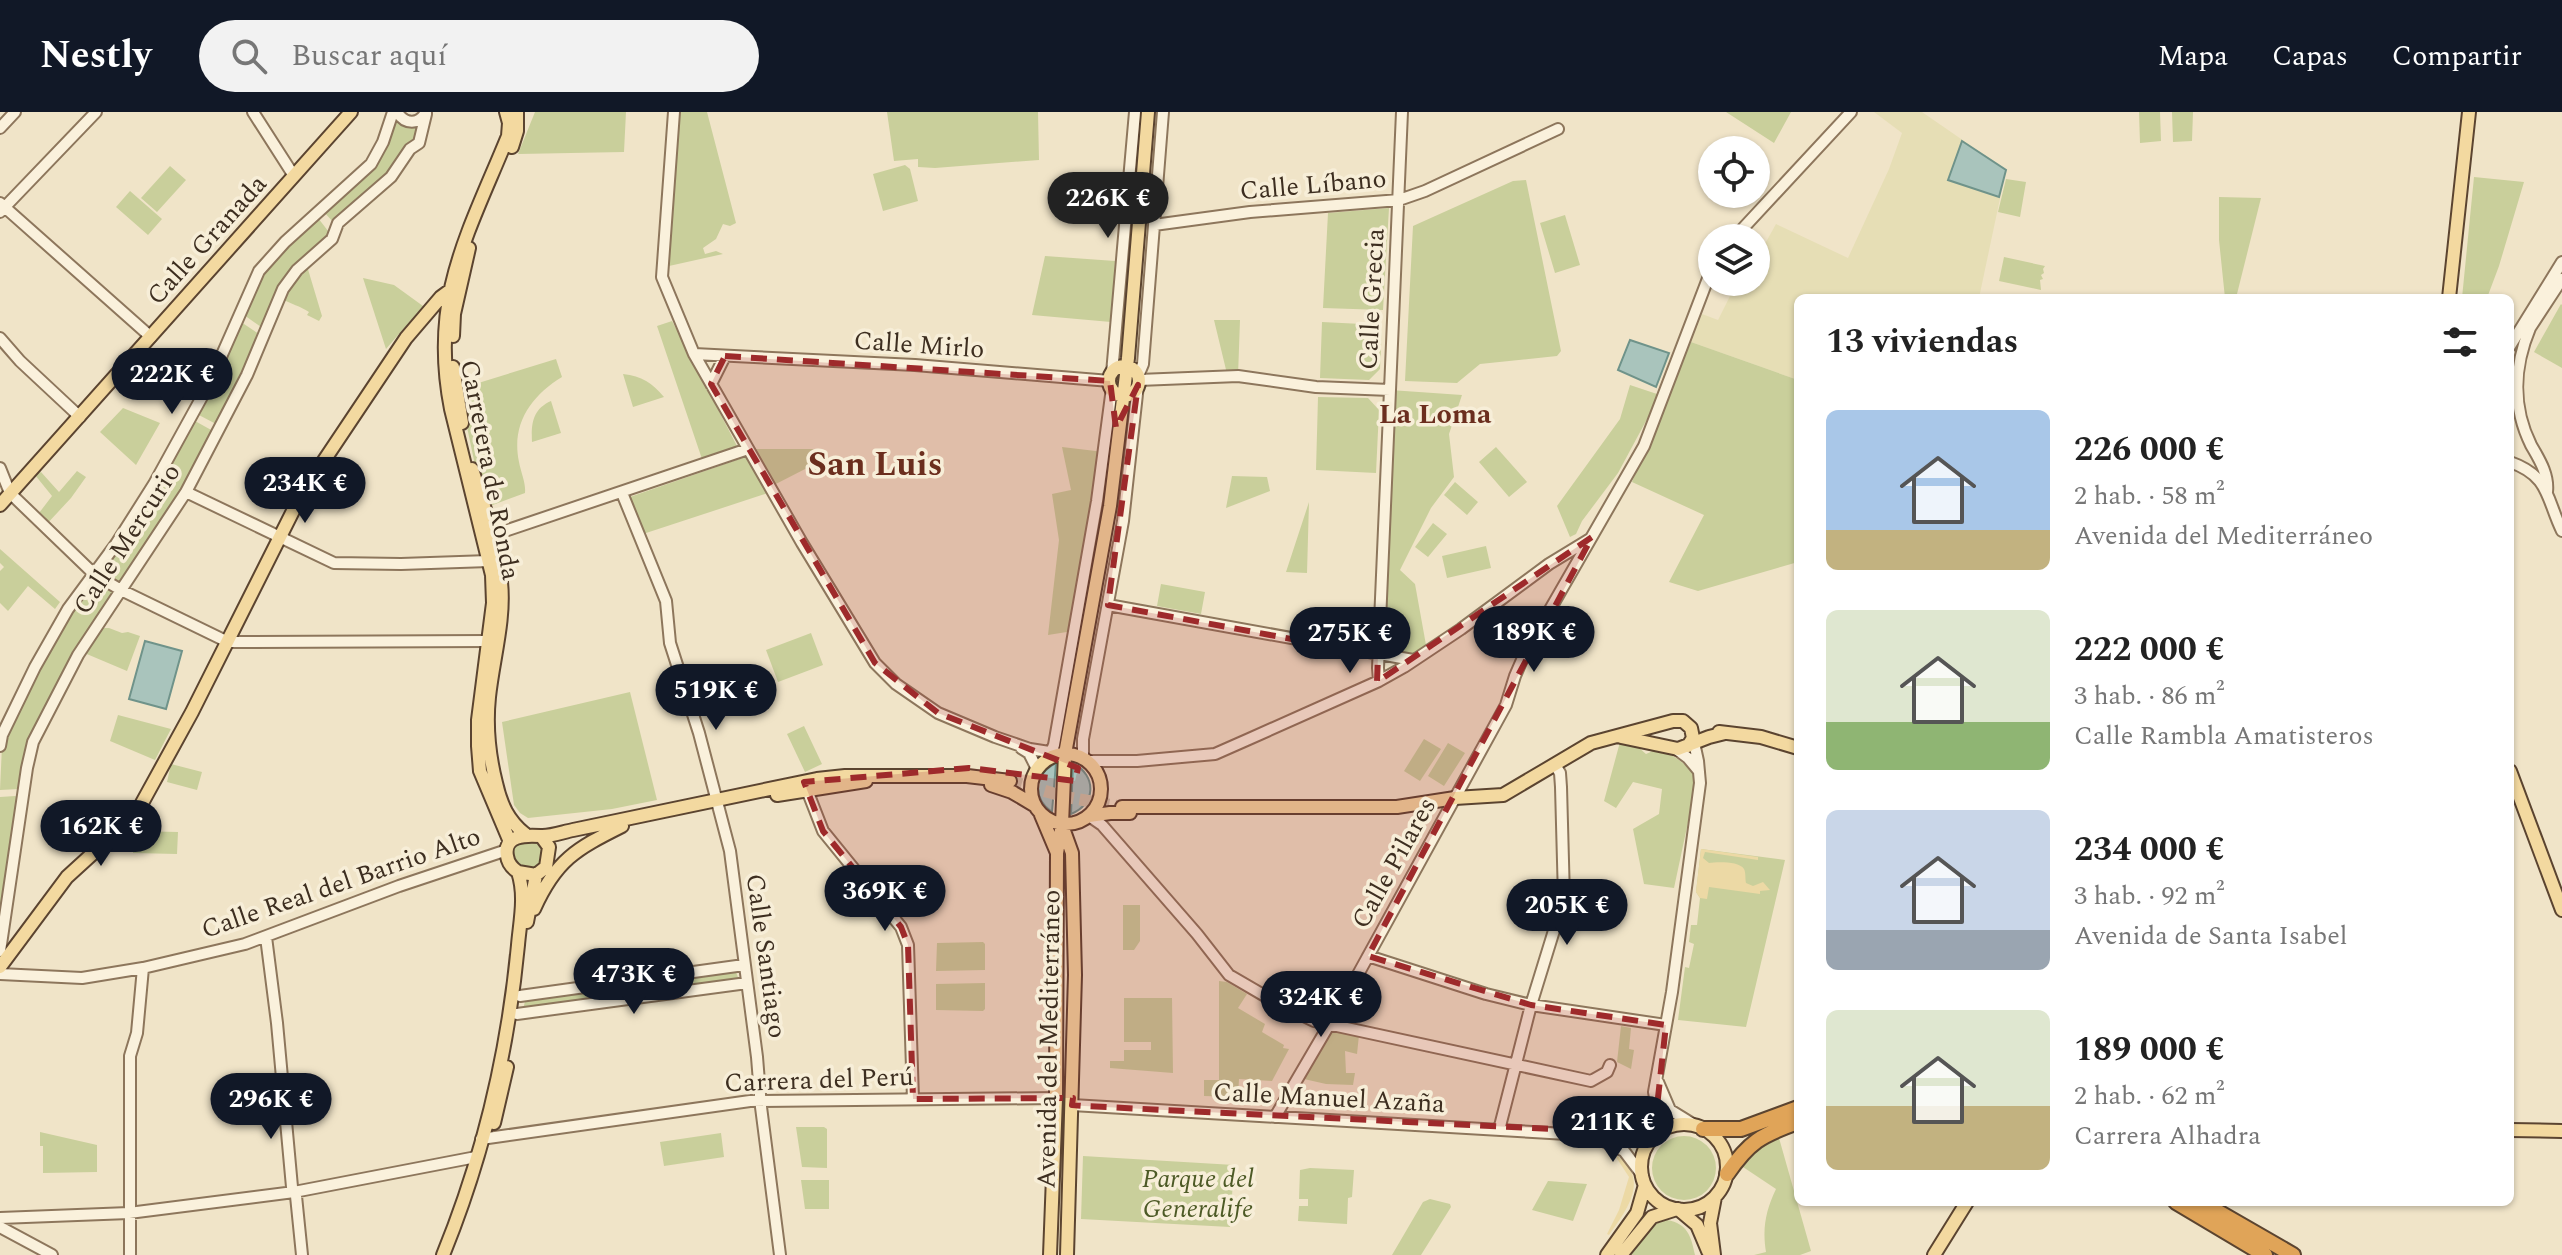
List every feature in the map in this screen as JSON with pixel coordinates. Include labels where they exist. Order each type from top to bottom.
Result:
[{"type":"highway","points":[[1700,1128],[1741,1129],[1794,1109]]},
{"type":"highway","points":[[1727,1174],[1751,1144],[1768,1133],[1794,1123]]},
{"type":"highway","points":[[2183,1206],[2265,1255]]},
{"type":"highway","points":[[2208,1206],[2293,1255]]},
{"type":"highway","points":[[2225,1206],[2300,1255]]},
{"type":"main road","name":"Calle Granada","points":[[0,505],[351,112]]},
{"type":"main road","name":"Carretera de Ronda","points":[[506,112],[508,136],[462,247],[444,349],[446,383],[469,490],[492,575],[493,603],[478,720],[480,771],[508,846]]},
{"type":"main road","name":"Carretera de Ronda","points":[[517,112],[516,136],[455,286],[453,376],[473,469],[493,535],[501,596],[498,645],[489,699],[490,756],[503,807],[512,824],[525,834]]},
{"type":"main road","name":"Avenida del Mediterráneo","points":[[1050,1255],[1056,1098],[1057,853],[1062,824],[1057,755],[1110,506],[1114,384],[1126,366],[1148,112]]},
{"type":"main road","points":[[2449,294],[2469,112]]},
{"type":"main road","points":[[0,967],[67,877],[132,818],[171,752],[301,495],[406,338],[438,300],[455,286]]},
{"type":"main road","points":[[1126,366],[1139,380],[1133,393],[1114,384],[1118,367],[1126,366]]},
{"type":"main road","points":[[1122,807],[1397,807],[1455,798],[1503,795],[1591,743],[1683,721],[1686,742]]},
{"type":"main road","points":[[1670,723],[1664,735],[1666,744],[1725,733]]},
{"type":"main road","points":[[1619,736],[1686,742],[1702,732],[1725,733],[1761,737],[1794,747]]},
{"type":"main road","points":[[1057,853],[1030,790],[1035,772],[1057,755],[1085,760],[1097,773],[1101,794],[1095,809],[1085,819],[1072,853]]},
{"type":"main road","points":[[451,1255],[465,1218],[485,1139],[510,1015],[523,894],[518,872],[509,863],[508,846],[525,834],[541,836],[905,770],[969,768],[1035,772]]},
{"type":"main road","points":[[859,779],[967,776],[1010,781]]},
{"type":"main road","points":[[443,1255],[476,1157],[502,1094],[520,996],[526,927],[536,875],[546,867],[558,846],[566,839],[817,779],[981,783],[1012,792],[1050,821],[1062,824],[1110,813],[1250,813],[1262,807]]},
{"type":"main road","points":[[2514,782],[2562,910]]},
{"type":"main road","points":[[1101,794],[1125,800],[1250,802],[1262,807]]},
{"type":"main road","name":"Avenida del Mediterráneo","points":[[1062,824],[1072,853],[1075,975],[1067,1255]]},
{"type":"main road","points":[[526,927],[548,883],[569,856],[587,843],[622,826]]},
{"type":"main road","points":[[541,836],[549,847],[549,861]]},
{"type":"main road","points":[[518,872],[536,875]]},
{"type":"main road","points":[[1607,1255],[1643,1201],[1644,1155],[1655,1135],[1679,1125],[1700,1128],[1716,1138],[1727,1162],[1727,1174],[1724,1185],[1715,1197],[1696,1208],[1677,1209],[1652,1217],[1621,1255]]},
{"type":"main road","points":[[2514,1130],[2562,1131]]},
{"type":"main road","points":[[1644,1180],[1658,1201],[1677,1209],[1697,1225],[1712,1255]]},
{"type":"main road","points":[[1712,1255],[1710,1223],[1715,1197]]},
{"type":"main road","points":[[1934,1255],[1965,1206]]},
{"type":"street","points":[[0,128],[15,112]]},
{"type":"street","points":[[96,112],[2,208],[151,337]]},
{"type":"street","points":[[253,112],[294,176]]},
{"type":"street","points":[[0,746],[2,735],[35,667],[68,609],[136,514],[162,471],[209,384],[259,271],[285,242],[371,164],[395,112],[410,122],[419,121],[426,113]]},
{"type":"street","points":[[674,112],[662,277],[694,354],[875,663],[896,684],[938,713],[1017,745],[1057,755]]},
{"type":"street","name":"Avenida del Mediterráneo","points":[[1114,384],[1135,112]]},
{"type":"street","points":[[1163,112],[1143,364],[1123,521],[1083,739],[1085,760],[1137,761],[1215,754],[1379,681],[1461,629],[1549,564],[1592,537]]},
{"type":"street","name":"Calle Grecia","points":[[1379,681],[1402,112]]},
{"type":"street","points":[[1747,224],[1851,112]]},
{"type":"street","name":"Calle Mercurio","points":[[0,951],[33,742],[78,655],[186,492],[247,375],[283,289],[295,272],[332,239],[338,223],[386,181],[419,143],[426,113]]},
{"type":"street","name":"Calle Líbano","points":[[1154,225],[1250,212],[1399,200],[1558,129]]},
{"type":"street","points":[[2514,340],[2562,262]]},
{"type":"street","points":[[2514,348],[2562,279]]},
{"type":"street","name":"Calle Pilares","points":[[1275,1117],[1506,705],[1525,653],[1644,446],[1701,296]]},
{"type":"street","points":[[2530,328],[2518,366],[2517,401],[2526,434],[2547,480],[2547,492],[2562,511]]},
{"type":"street","points":[[0,338],[80,417]]},
{"type":"street","name":"Calle Mirlo","points":[[694,354],[915,365],[1114,384]]},
{"type":"street","points":[[711,384],[725,356]]},
{"type":"street","points":[[1139,380],[1238,376],[1316,387],[1390,390]]},
{"type":"street","points":[[493,535],[748,449]]},
{"type":"street","points":[[2514,464],[2542,483],[2562,531]]},
{"type":"street","points":[[0,468],[10,493],[94,574],[228,642],[489,641]]},
{"type":"street","points":[[186,492],[334,563],[489,561]]},
{"type":"street","name":"Calle Santiago","points":[[622,493],[666,601],[670,643],[719,802],[730,851],[780,1255]]},
{"type":"street","points":[[1108,605],[1413,660]]},
{"type":"street","points":[[1655,1135],[1658,1114],[1654,1092],[1699,788],[1698,767],[1704,744],[1710,736]]},
{"type":"street","points":[[1686,742],[1686,756],[1698,767]]},
{"type":"street","points":[[1686,742],[1698,767]]},
{"type":"street","points":[[1017,745],[1029,753],[1035,772]]},
{"type":"street","points":[[1499,1130],[1531,1005],[1564,898],[1561,787],[1560,773],[1555,765]]},
{"type":"street","points":[[807,790],[823,831],[901,927],[908,945],[913,1099]]},
{"type":"street","points":[[1085,819],[1102,825],[1229,975],[1308,1019],[1591,1081],[1607,1072],[1610,1065]]},
{"type":"street","name":"Calle Real del Barrio Alto","points":[[0,974],[74,978],[143,968],[245,944],[508,846]]},
{"type":"street","points":[[266,937],[302,1255]]},
{"type":"street","points":[[1368,956],[1486,994],[1531,1005],[1666,1025]]},
{"type":"street","points":[[520,996],[744,965]]},
{"type":"street","points":[[130,1255],[130,1056],[143,968]]},
{"type":"street","points":[[517,1014],[747,983]]},
{"type":"street","points":[[1658,1080],[1670,1110],[1700,1128]]},
{"type":"street","name":"Carrera del Perú","points":[[485,1139],[761,1100],[1056,1098]]},
{"type":"street","name":"Calle Manuel Azaña","points":[[1072,1105],[1499,1130],[1655,1135]]},
{"type":"street","name":"Calle Manuel Azaña","points":[[1583,1134],[1598,1137],[1619,1148],[1644,1180]]},
{"type":"street","points":[[0,1218],[129,1213],[294,1192],[476,1157]]},
{"type":"street","points":[[0,1227],[52,1255]]},
{"type":"highlighted area","points":[[725,356],[1110,381],[1116,428],[1138,385],[1108,605],[1378,655],[1377,682],[1592,537],[1368,956],[1531,1005],[1666,1025],[1654,1134],[1084,1106],[1072,1105],[1073,1098],[913,1099],[908,945],[901,927],[823,831],[804,782],[969,768],[1075,781],[1078,768],[938,713],[875,663],[711,384]]},
{"type":"shaded area","points":[[1874,112],[1922,112],[2006,170],[1980,294],[1794,294],[1794,379],[1691,342],[1702,314],[1718,320],[1730,296],[1770,296],[1770,235],[1776,224],[1848,258],[1902,133]]},
{"type":"green space","points":[[535,112],[626,112],[624,152],[518,154]]},
{"type":"green space","points":[[677,112],[707,112],[736,223],[730,226],[723,224],[716,239],[703,248],[705,254],[716,251],[723,254],[669,266]]},
{"type":"green space","points":[[887,112],[1038,112],[1039,160],[935,168],[918,167],[918,159],[894,161]]},
{"type":"green space","points":[[1726,112],[1791,112],[1774,143],[1770,136],[1763,136]]},
{"type":"green space","points":[[2139,112],[2160,112],[2161,141],[2140,143]]},
{"type":"green space","points":[[2172,112],[2193,112],[2192,141],[2173,142]]},
{"type":"green space","points":[[397,119],[420,125],[418,142],[397,166],[334,223],[324,212],[372,169]]},
{"type":"green space","points":[[905,165],[910,169],[918,201],[883,211],[873,174]]},
{"type":"green space","points":[[170,166],[186,180],[157,212],[141,198]]},
{"type":"green space","points":[[2474,177],[2524,182],[2488,294],[2462,294]]},
{"type":"green space","points":[[2006,179],[2026,182],[2020,217],[1998,212]]},
{"type":"green space","points":[[1526,180],[1561,351],[1557,356],[1480,364],[1457,383],[1405,381],[1413,226],[1513,181]]},
{"type":"green space","points":[[130,191],[162,219],[148,235],[116,207]]},
{"type":"green space","points":[[2219,197],[2261,198],[2237,294],[2225,294],[2219,240]]},
{"type":"green space","points":[[1389,208],[1383,310],[1323,308],[1328,213]]},
{"type":"green space","points":[[1565,215],[1580,265],[1555,273],[1540,223]]},
{"type":"green space","points":[[318,218],[332,236],[296,268],[261,327],[244,315],[267,263]]},
{"type":"green space","points":[[1045,256],[1115,261],[1111,322],[1032,315]]},
{"type":"green space","points":[[2004,257],[2045,266],[2041,275],[2043,279],[2040,280],[2041,290],[1999,281]]},
{"type":"green space","points":[[307,266],[322,316],[319,321],[307,315],[309,312],[306,310],[282,299],[288,284]]},
{"type":"green space","points":[[363,278],[394,285],[423,306],[386,349]]},
{"type":"green space","points":[[2562,305],[2562,368],[2534,352]]},
{"type":"green space","points":[[1214,320],[1240,320],[1238,376],[1228,378]]},
{"type":"green space","points":[[672,321],[737,446],[702,459],[657,326]]},
{"type":"green space","points":[[241,322],[259,334],[250,363],[216,424],[197,414]]},
{"type":"green space","points":[[1322,322],[1382,325],[1380,369],[1369,380],[1320,378]]},
{"type":"green space","points":[[1691,342],[1794,379],[1794,563],[1698,591],[1669,582],[1704,515],[1632,482]]},
{"type":"green space","points":[[556,359],[562,377],[533,402],[518,435],[517,448],[525,493],[490,506],[475,465],[459,389]]},
{"type":"green space","points":[[623,374],[646,381],[664,397],[633,407]]},
{"type":"green space","points":[[1630,385],[1660,395],[1618,473],[1582,521],[1576,534],[1570,537],[1557,506],[1620,419]]},
{"type":"green space","points":[[1390,390],[1462,395],[1449,434],[1454,477],[1431,508],[1400,570],[1415,584],[1426,645],[1412,656],[1383,651]]},
{"type":"green space","points":[[1318,397],[1368,398],[1379,410],[1376,473],[1316,470]]},
{"type":"green space","points":[[551,401],[561,433],[532,442],[534,417],[540,408]]},
{"type":"green space","points":[[123,408],[160,423],[136,465],[100,432]]},
{"type":"green space","points":[[195,421],[213,431],[174,507],[120,585],[101,574],[101,568]]},
{"type":"green space","points":[[1062,447],[1104,452],[1073,631],[1048,635],[1059,540],[1052,494],[1071,490]]},
{"type":"green space","points":[[1496,447],[1527,482],[1509,497],[1479,462]]},
{"type":"green space","points":[[748,449],[822,449],[820,474],[809,467],[770,487]]},
{"type":"green space","points":[[748,456],[768,493],[643,534],[627,498]]},
{"type":"green space","points":[[77,471],[86,477],[45,526],[36,517],[52,496],[35,475],[41,472],[59,492]]},
{"type":"green space","points":[[1232,476],[1267,477],[1270,491],[1226,508]]},
{"type":"green space","points":[[1455,482],[1478,502],[1467,515],[1444,495]]},
{"type":"green space","points":[[1309,502],[1307,573],[1286,572]]},
{"type":"green space","points":[[1433,523],[1447,534],[1428,557],[1415,547]]},
{"type":"green space","points":[[1486,546],[1491,568],[1447,578],[1442,556]]},
{"type":"green space","points":[[0,549],[60,602],[55,609],[28,586],[8,611],[0,603],[0,571],[4,567],[0,563]]},
{"type":"green space","points":[[95,580],[114,593],[69,664],[19,789],[0,790],[2,746],[44,657]]},
{"type":"green space","points":[[1161,584],[1205,592],[1201,614],[1157,606]]},
{"type":"green space","points":[[96,628],[140,636],[127,671],[82,652]]},
{"type":"green space","points":[[811,633],[823,665],[778,682],[766,650]]},
{"type":"green space","points":[[630,692],[657,800],[612,809],[528,818],[520,813],[514,805],[502,722]]},
{"type":"green space","points":[[118,715],[171,729],[155,760],[110,741]]},
{"type":"green space","points":[[804,726],[822,764],[805,772],[787,734]]},
{"type":"green space","points":[[1424,739],[1441,749],[1420,781],[1404,771]]},
{"type":"green space","points":[[1631,741],[1646,754],[1657,749],[1675,757],[1697,780],[1674,888],[1644,884],[1633,829],[1659,814],[1662,789],[1633,782],[1616,808],[1604,801],[1620,742]]},
{"type":"green space","points":[[1448,743],[1465,753],[1444,786],[1428,776]]},
{"type":"green space","points":[[171,764],[202,772],[197,790],[167,782]]},
{"type":"green space","points":[[0,797],[20,798],[0,937]]},
{"type":"green space","points":[[134,831],[178,832],[177,854],[133,853]]},
{"type":"green space","points":[[526,833],[544,846],[539,864],[531,868],[513,863],[509,846]]},
{"type":"green space","points":[[1701,849],[1785,860],[1746,1027],[1678,1020],[1685,967],[1689,968],[1694,944],[1689,942],[1691,925],[1697,925],[1700,898],[1696,892]]},
{"type":"green space","points":[[857,879],[876,901],[871,907],[851,908],[848,882]]},
{"type":"green space","points":[[1123,905],[1140,905],[1140,941],[1134,950],[1123,950]]},
{"type":"green space","points":[[983,942],[985,970],[936,971],[937,943]]},
{"type":"green space","points":[[736,972],[739,980],[523,1010],[525,1001]]},
{"type":"green space","points":[[1219,981],[1227,982],[1247,994],[1238,1008],[1265,1024],[1262,1032],[1289,1049],[1272,1081],[1239,1079],[1238,1097],[1204,1096],[1204,1080],[1219,1080]]},
{"type":"green space","points":[[985,983],[983,1011],[936,1010],[936,984]]},
{"type":"green space","points":[[1124,998],[1172,998],[1173,1073],[1110,1068],[1110,1061],[1124,1061],[1124,1050],[1151,1050],[1151,1042],[1124,1042]]},
{"type":"green space","points":[[1621,1026],[1631,1028],[1629,1049],[1634,1050],[1631,1069],[1617,1062]]},
{"type":"green space","points":[[1332,1030],[1359,1035],[1357,1054],[1345,1051],[1346,1073],[1355,1073],[1353,1085],[1304,1079]]},
{"type":"green space","points":[[796,1127],[827,1129],[827,1168],[802,1167]]},
{"type":"green space","points":[[40,1132],[97,1145],[97,1172],[43,1173]]},
{"type":"green space","points":[[721,1133],[724,1157],[664,1166],[660,1142]]},
{"type":"green space","points":[[1678,1136],[1690,1136],[1707,1145],[1714,1156],[1714,1180],[1707,1191],[1690,1200],[1678,1200],[1666,1195],[1657,1186],[1652,1174],[1652,1162],[1657,1150],[1666,1141]]},
{"type":"green space","points":[[1779,1138],[1794,1191],[1794,1206],[1798,1206],[1811,1251],[1800,1255],[1754,1255],[1766,1252],[1766,1219],[1776,1189],[1743,1167],[1759,1149]]},
{"type":"green space","name":"Parque del Generalife","points":[[1083,1156],[1234,1165],[1230,1227],[1081,1219]]},
{"type":"green space","points":[[1300,1170],[1354,1170],[1347,1224],[1298,1221],[1299,1206],[1308,1206],[1308,1199],[1299,1199]]},
{"type":"green space","points":[[801,1180],[829,1180],[829,1209],[805,1209]]},
{"type":"green space","points":[[1548,1181],[1587,1184],[1573,1221],[1532,1210]]},
{"type":"green space","points":[[1430,1199],[1450,1204],[1451,1207],[1421,1255],[1392,1255],[1423,1202]]},
{"type":"green space","points":[[1667,1220],[1684,1228],[1695,1255],[1631,1255],[1655,1224]]},
{"type":"sand","points":[[1701,849],[1758,857],[1758,860],[1705,852],[1703,858],[1709,863],[1741,866],[1746,883],[1753,886],[1763,882],[1770,890],[1760,891],[1760,894],[1709,887],[1707,899],[1700,898],[1696,892]]},
{"type":"sand","points":[[1644,1099],[1651,1110],[1647,1123],[1638,1127],[1616,1126],[1617,1121]]},
{"type":"sand","points":[[1614,1154],[1632,1173],[1634,1183],[1629,1204],[1609,1235],[1629,1177]]},
{"type":"water","points":[[1962,141],[2006,170],[1999,197],[1948,180]]},
{"type":"water","points":[[1630,340],[1669,353],[1656,387],[1618,370]]},
{"type":"water","points":[[145,641],[182,651],[166,709],[129,699]]},
{"type":"water","points":[[1056,763],[1052,812],[1041,800],[1038,786],[1043,773]]},
{"type":"water","points":[[1073,763],[1086,775],[1090,790],[1085,804],[1071,814]]},
{"type":"tunnel","points":[[1010,781],[1066,797],[1122,807]]},
{"type":"district","name":"La Loma","points":[[1435,414]]},
{"type":"district","name":"San Luis","points":[[875,465]]}]
